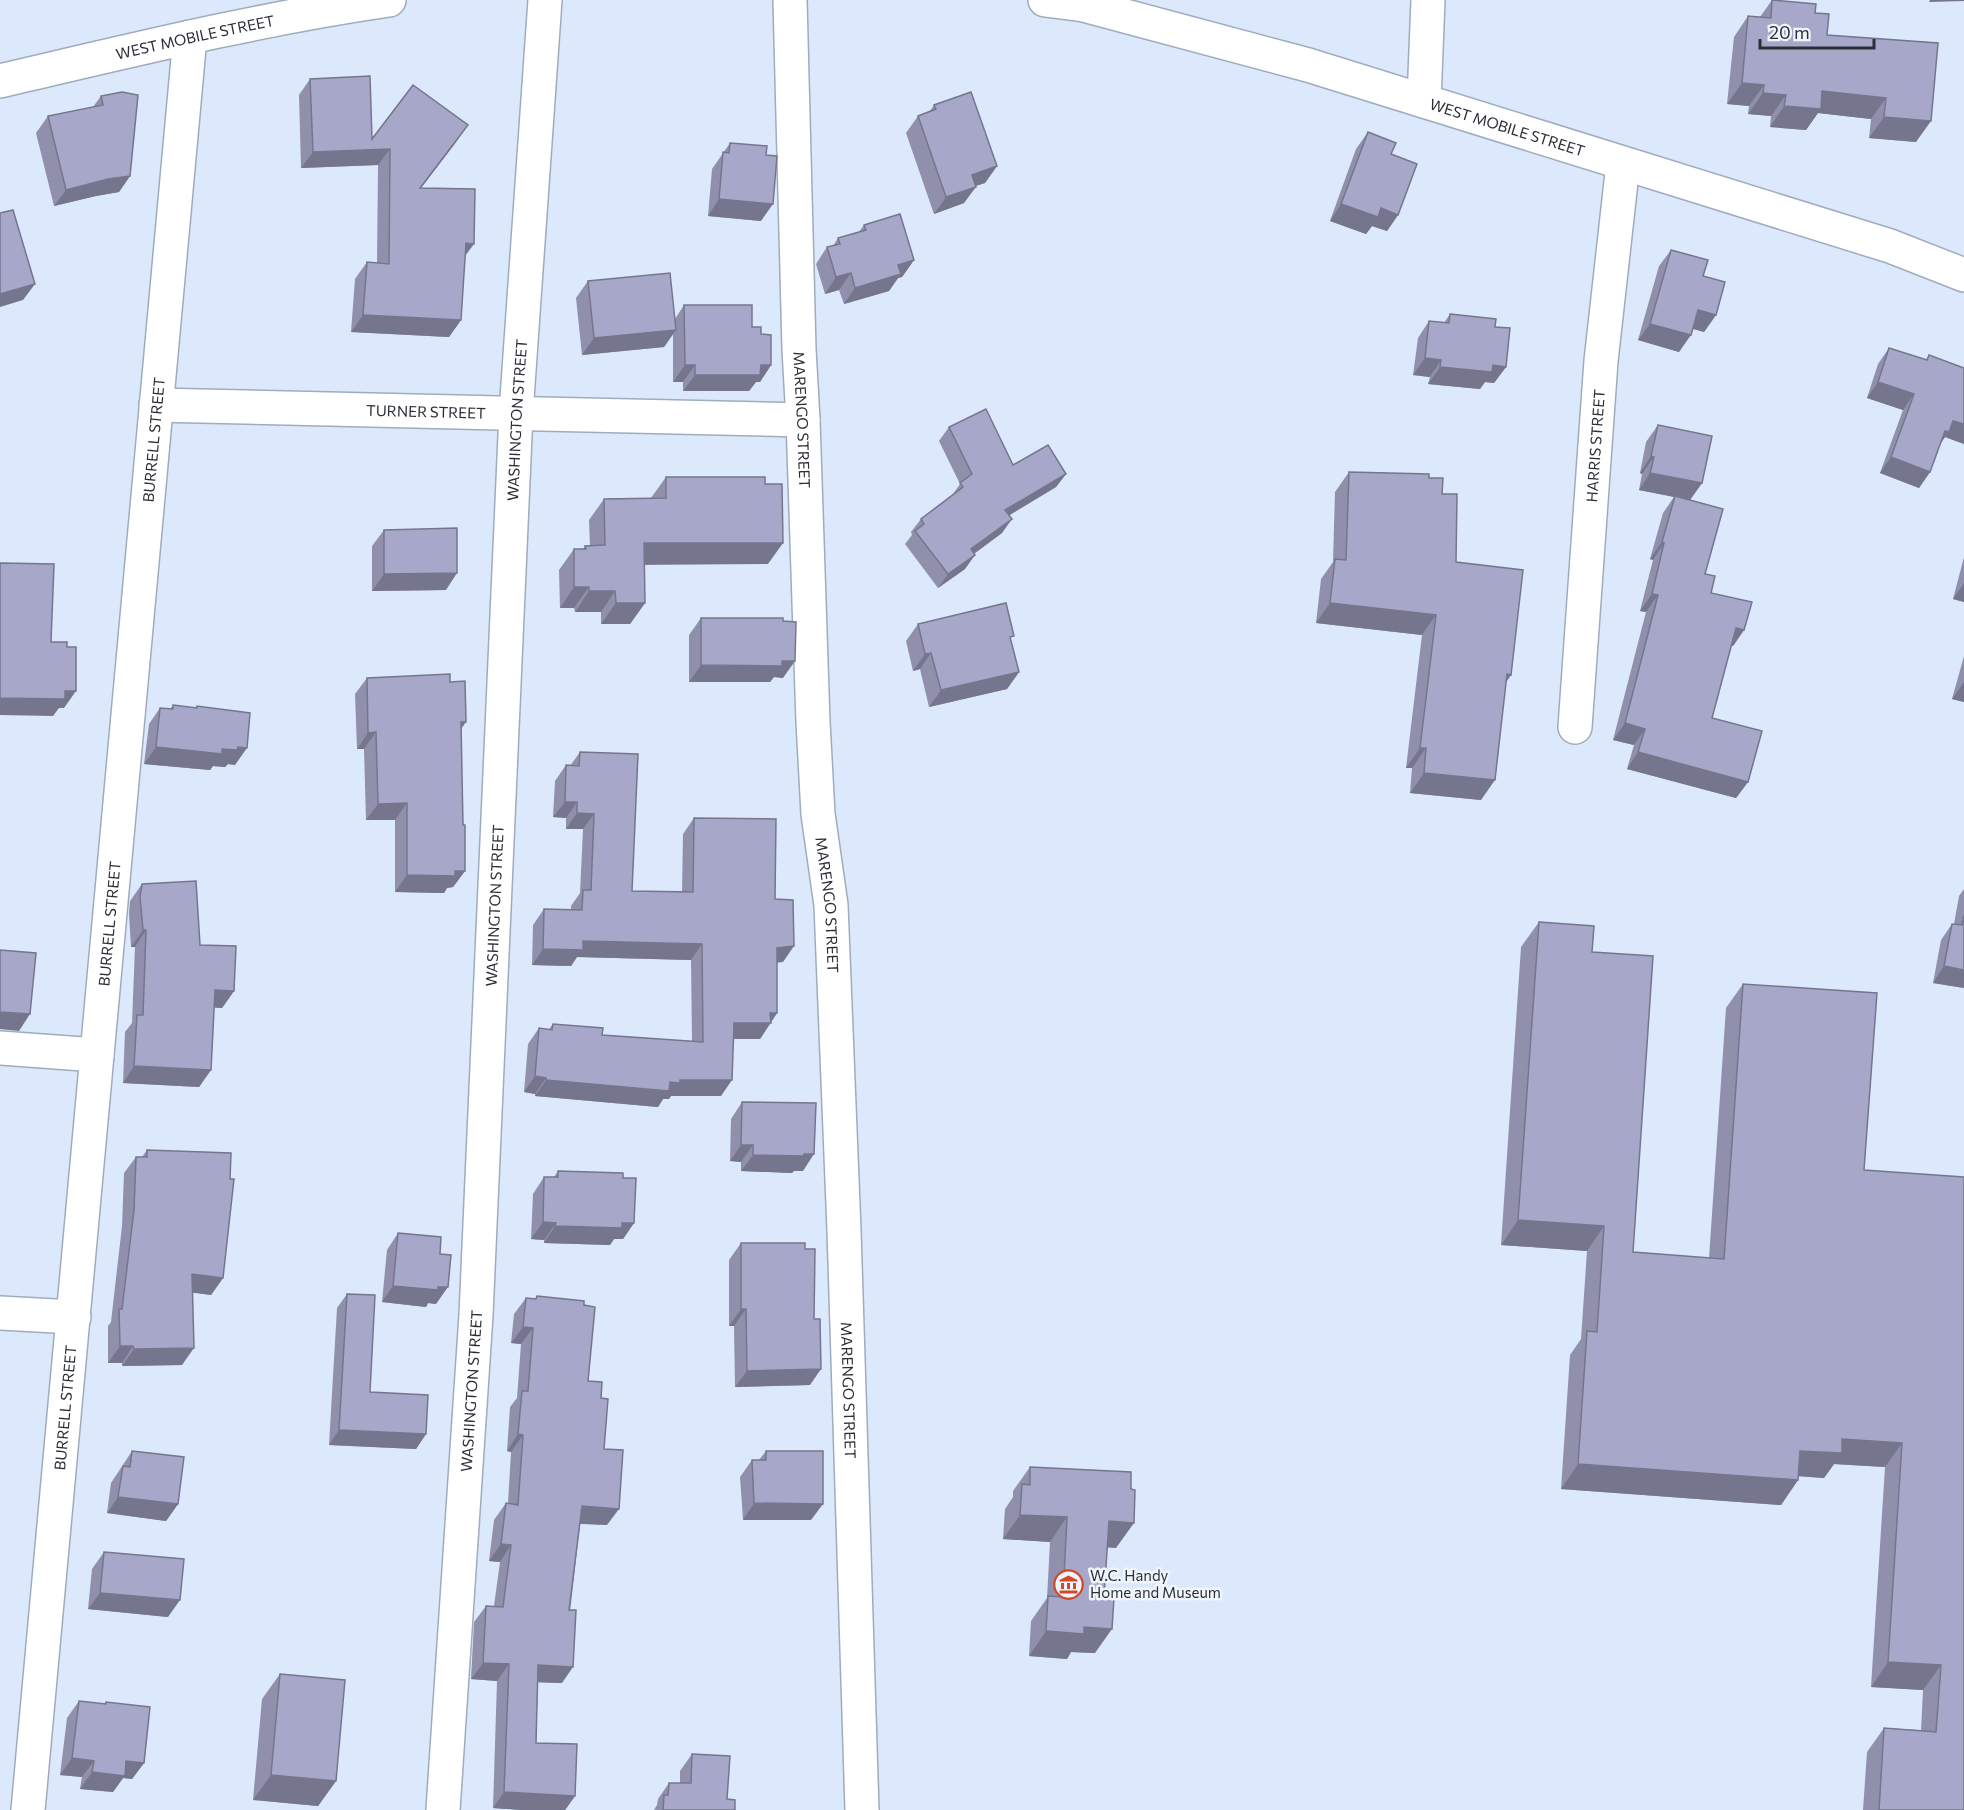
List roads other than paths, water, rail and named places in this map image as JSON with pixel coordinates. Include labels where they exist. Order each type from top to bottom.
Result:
[{"type":"street","name":"WEST MOBILE STREET","points":[[0,81],[321,10],[389,0]]},
{"type":"street","name":"WASHINGTON STREET","points":[[443,1810],[476,1315],[516,413],[545,0]]},
{"type":"street","name":"MARENGO STREET","points":[[790,0],[799,349],[813,722],[818,814],[831,905],[845,1242],[862,1810]]},
{"type":"street","name":"WEST MOBILE STREET","points":[[1045,0],[1084,5],[1308,65],[1890,246],[1964,275]]},
{"type":"street","points":[[1424,101],[1428,0]]},
{"type":"street","name":"BURRELL STREET","points":[[28,1810],[46,1592],[74,1317],[190,38]]},
{"type":"street","name":"HARRIS STREET","points":[[1575,727],[1601,361],[1623,164]]},
{"type":"street","name":"TURNER STREET","points":[[156,405],[803,420]]},
{"type":"street","points":[[0,1048],[97,1055]]},
{"type":"street","points":[[0,1313],[74,1317]]},
{"type":"place","name":"W.C. Handy Home and Museum","points":[[1069,1584]]}]
